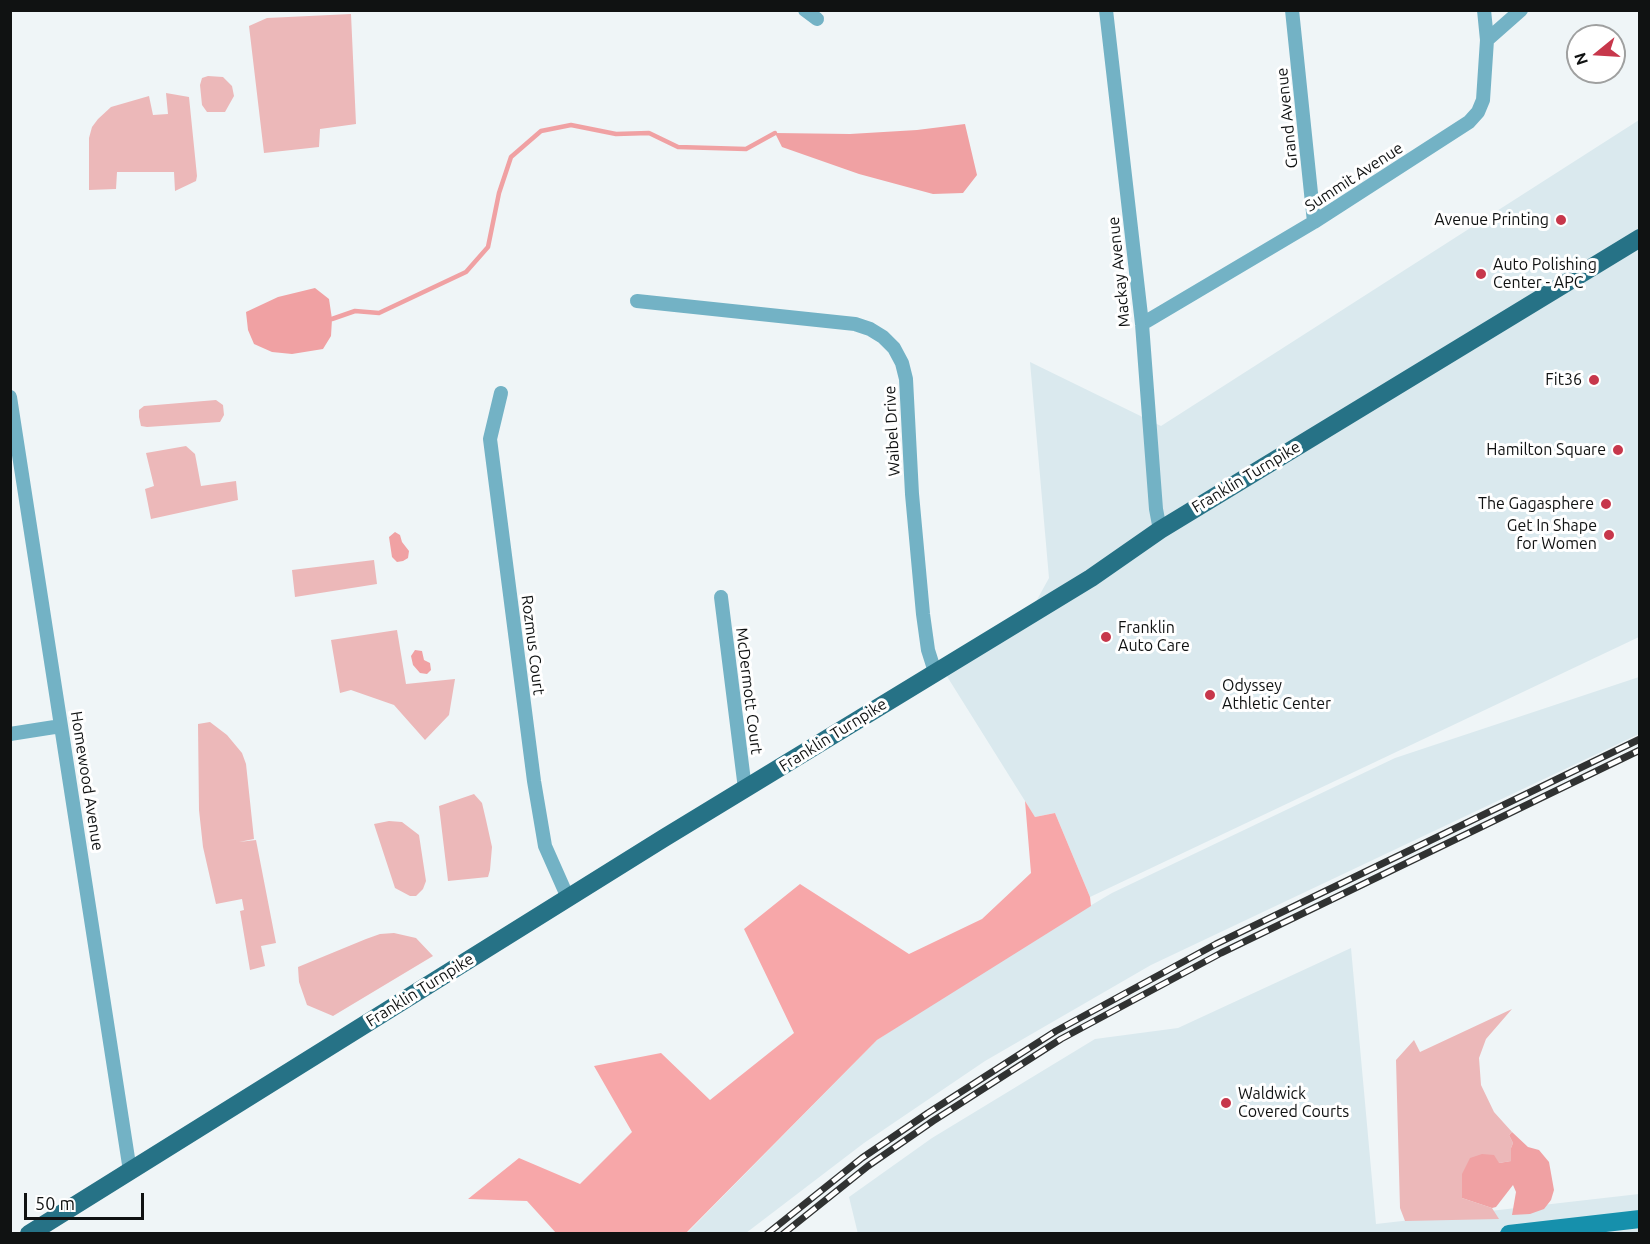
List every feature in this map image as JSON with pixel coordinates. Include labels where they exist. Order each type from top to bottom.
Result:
[{"type":"main road","name":"Franklin Turnpike","points":[[29,1233],[568,898],[1082,584],[1160,530],[1640,238]]},
{"type":"street","name":"Mackay Avenue","points":[[1106,10],[1142,324],[1160,530]]},
{"type":"street","name":"Grand Avenue","points":[[1292,10],[1314,222]]},
{"type":"street","name":"Summit Avenue","points":[[1142,324],[1314,222],[1469,122],[1478,112],[1483,100],[1487,40],[1484,10]]},
{"type":"street","points":[[1487,40],[1521,10]]},
{"type":"street","name":"Waibel Drive","points":[[637,301],[855,324],[877,333],[894,348],[902,363],[906,379],[912,494],[923,614],[928,650],[935,672]]},
{"type":"street","name":"Rozmus Court","points":[[501,393],[490,440],[534,781],[545,846],[568,898]]},
{"type":"street","name":"Homewood Avenue","points":[[10,397],[130,1171]]},
{"type":"street","name":"McDermott Court","points":[[721,597],[745,789]]},
{"type":"street","points":[[10,734],[61,726]]},
{"type":"street","points":[[1509,1233],[1640,1219]]},
{"type":"shaded area","points":[[351,14],[356,124],[320,129],[319,147],[264,153],[249,26],[267,18]]},
{"type":"shaded area","points":[[223,77],[232,86],[234,96],[225,112],[207,112],[202,105],[200,85],[202,78]]},
{"type":"shaded area","points":[[166,93],[189,97],[196,181],[175,191],[174,172],[117,172],[116,189],[89,190],[89,138],[92,127],[98,119],[111,107],[149,96],[153,115],[168,114]]},
{"type":"shaded area","points":[[1639,120],[1639,637],[1090,897],[1055,813],[1035,817],[938,662],[1033,607],[1049,578],[1030,362],[1161,426]]},
{"type":"shaded area","points":[[965,124],[977,175],[963,193],[933,194],[859,174],[782,147],[775,133],[850,134],[917,130]]},
{"type":"shaded area","points":[[315,288],[329,299],[332,319],[331,336],[323,349],[292,354],[272,352],[254,344],[248,330],[246,312],[278,297]]},
{"type":"shaded area","points":[[216,400],[223,405],[224,415],[220,422],[141,426],[139,410],[144,406]]},
{"type":"shaded area","points":[[186,446],[195,454],[201,486],[236,481],[238,500],[151,519],[145,489],[154,486],[146,453]]},
{"type":"shaded area","points":[[395,532],[400,535],[409,551],[408,558],[403,561],[397,562],[392,557],[389,537]]},
{"type":"shaded area","points":[[374,560],[377,584],[295,597],[292,570]]},
{"type":"shaded area","points":[[397,630],[406,684],[455,679],[449,715],[425,740],[394,705],[351,690],[340,693],[331,640]]},
{"type":"shaded area","points":[[415,650],[422,651],[424,660],[430,663],[431,670],[427,674],[420,673],[413,665],[411,656]]},
{"type":"shaded area","points":[[1639,677],[1639,734],[1151,965],[985,1061],[864,1143],[746,1233],[686,1234],[877,1040],[993,963],[1112,893],[1395,758]]},
{"type":"shaded area","points":[[210,722],[227,735],[242,753],[246,764],[254,839],[239,842],[256,840],[276,943],[261,946],[265,966],[250,970],[240,911],[244,910],[242,899],[216,904],[203,847],[199,810],[198,724]]},
{"type":"shaded area","points":[[474,794],[482,803],[492,847],[488,877],[448,881],[439,806]]},
{"type":"shaded area","points":[[1025,801],[1035,817],[1055,813],[1090,897],[1091,906],[877,1040],[686,1233],[556,1233],[527,1201],[468,1199],[519,1158],[580,1184],[632,1132],[594,1066],[661,1053],[710,1100],[794,1033],[744,929],[800,884],[909,954],[982,919],[1031,873]]},
{"type":"shaded area","points":[[389,821],[402,822],[419,835],[426,881],[423,889],[416,896],[410,896],[395,888],[374,824]]},
{"type":"shaded area","points":[[394,933],[416,938],[433,956],[333,1016],[307,1005],[299,982],[298,967],[380,934]]},
{"type":"shaded area","points":[[1351,948],[1376,1224],[1639,1194],[1640,1233],[858,1234],[849,1197],[932,1138],[1095,1039],[1178,1028]]},
{"type":"shaded area","points":[[1512,1009],[1486,1039],[1479,1058],[1481,1085],[1494,1112],[1512,1132],[1509,1135],[1513,1143],[1511,1161],[1499,1163],[1462,1198],[1492,1208],[1499,1219],[1405,1221],[1400,1208],[1396,1060],[1414,1040],[1420,1052]]},
{"type":"shaded area","points":[[1512,1132],[1528,1147],[1539,1150],[1549,1162],[1554,1190],[1551,1200],[1544,1209],[1530,1214],[1512,1215],[1516,1192],[1513,1185],[1496,1207],[1492,1208],[1462,1198],[1462,1174],[1470,1158],[1482,1154],[1494,1155],[1499,1163],[1511,1161],[1513,1143],[1509,1135]]},
{"type":"waterway","points":[[332,319],[355,311],[379,313],[466,272],[488,247],[499,193],[511,157],[541,131],[571,125],[616,134],[649,133],[678,147],[746,149],[775,133]]},
{"type":"railway","points":[[767,1234],[862,1158],[1056,1031],[1216,944],[1640,739]]},
{"type":"railway","points":[[783,1234],[868,1166],[933,1121],[1061,1039],[1221,953],[1640,750]]},
{"type":"place","name":"Avenue Printing","points":[[1561,220]]},
{"type":"place","name":"Auto Polishing Center - APC","points":[[1481,274]]},
{"type":"place","name":"Fit36","points":[[1594,380]]},
{"type":"place","name":"Hamilton Square","points":[[1618,450]]},
{"type":"place","name":"The Gagasphere","points":[[1606,504]]},
{"type":"place","name":"Get In Shape for Women","points":[[1609,535]]},
{"type":"place","name":"Franklin Auto Care","points":[[1106,637]]},
{"type":"place","name":"Odyssey Athletic Center","points":[[1210,695]]},
{"type":"place","name":"Waldwick Covered Courts","points":[[1226,1103]]}]
